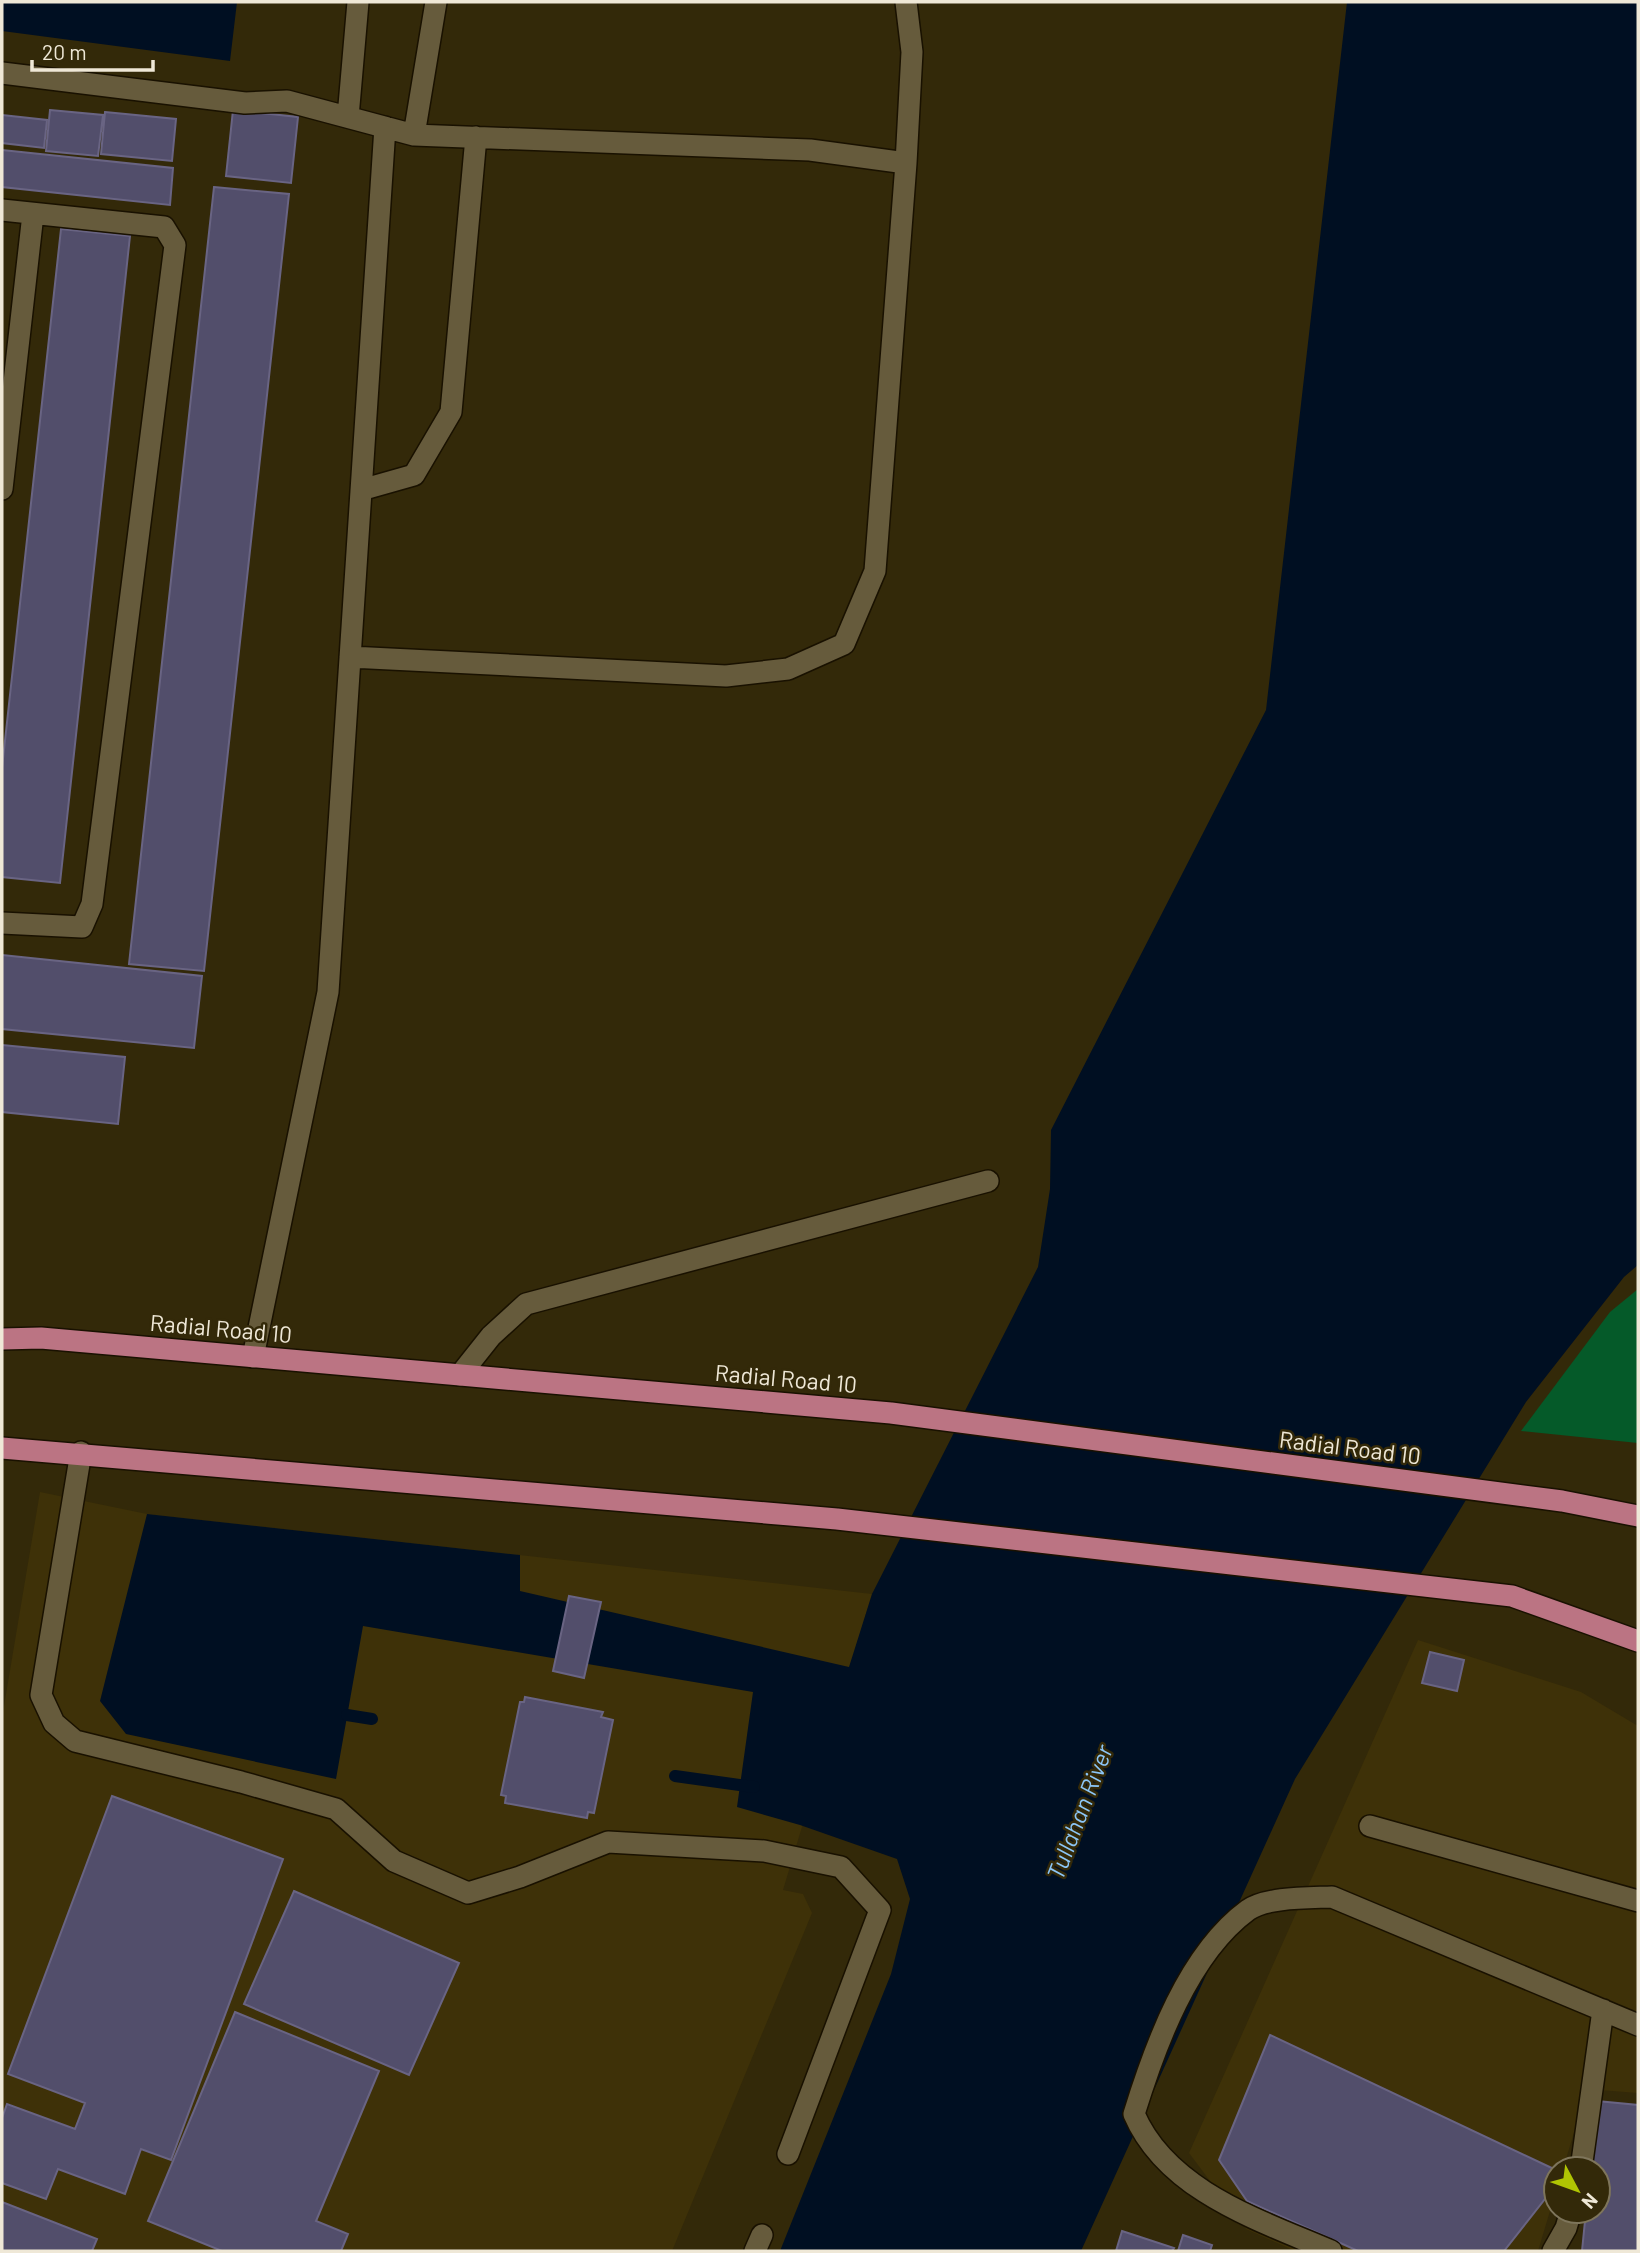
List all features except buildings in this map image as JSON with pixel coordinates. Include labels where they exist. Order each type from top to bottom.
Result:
[{"type":"highway","name":"Radial Road 10","points":[[2,1339],[41,1338],[891,1413],[1562,1501],[1638,1516]]},
{"type":"highway","points":[[2,1448],[81,1452],[837,1519],[1512,1595],[1638,1642]]},
{"type":"lane","points":[[348,117],[358,2]]},
{"type":"lane","points":[[414,135],[436,2]]},
{"type":"lane","points":[[350,657],[726,676],[788,669],[844,644],[874,571],[906,163],[912,52],[905,2]]},
{"type":"lane","points":[[2,73],[245,103],[287,101],[414,135],[810,150],[906,163]]},
{"type":"lane","points":[[253,1357],[328,992],[385,127]]},
{"type":"lane","points":[[361,490],[414,475],[451,412],[476,137]]},
{"type":"lane","points":[[2,210],[164,227],[175,245],[92,904],[82,928],[2,923]]},
{"type":"lane","points":[[2,489],[4,440],[33,214]]},
{"type":"lane","points":[[460,1375],[491,1336],[526,1304],[988,1181]]},
{"type":"lane","points":[[81,1452],[41,1695],[54,1723],[75,1741],[242,1782],[336,1809],[394,1861],[468,1893],[520,1877],[608,1842],[764,1851],[841,1867],[880,1910],[788,2154]]},
{"type":"lane","points":[[1370,1826],[1638,1902]]},
{"type":"lane","points":[[1331,2251],[1231,2208],[1192,2184],[1144,2136],[1134,2114],[1167,2018],[1209,1950],[1249,1909],[1288,1899],[1332,1897],[1638,2025]]},
{"type":"lane","points":[[1583,2155],[1603,2010]]},
{"type":"lane","points":[[1553,2251],[1567,2225]]},
{"type":"shaded area","points":[[40,1492],[147,1514],[872,1594],[783,1890],[803,1894],[812,1913],[672,2251],[2,2251],[2,1718]]},
{"type":"shaded area","points":[[1418,1640],[1581,1692],[1638,1726],[1638,2093],[1587,2089],[1567,2155],[1542,2155],[1542,2225],[1546,2225],[1538,2251],[1295,2251],[1246,2229],[1189,2153]]},
{"type":"green space","points":[[1638,1289],[1638,1443],[1521,1431],[1610,1312]]},
{"type":"water","points":[[2,2],[237,2],[230,61],[2,31]]},
{"type":"water","name":"Tullahan River","points":[[1347,2],[1638,2],[1638,1265],[1624,1277],[1526,1402],[1295,1779],[1081,2251],[780,2251],[891,1974],[910,1899],[897,1859],[800,1825],[737,1807],[753,1692],[363,1626],[336,1779],[126,1734],[100,1701],[147,1514],[520,1555],[520,1591],[849,1667],[872,1594],[1038,1267],[1050,1189],[1051,1130],[1266,710]]},
{"type":"waterway","points":[[347,1715],[372,1719]]},
{"type":"waterway","points":[[675,1776],[754,1787]]}]
